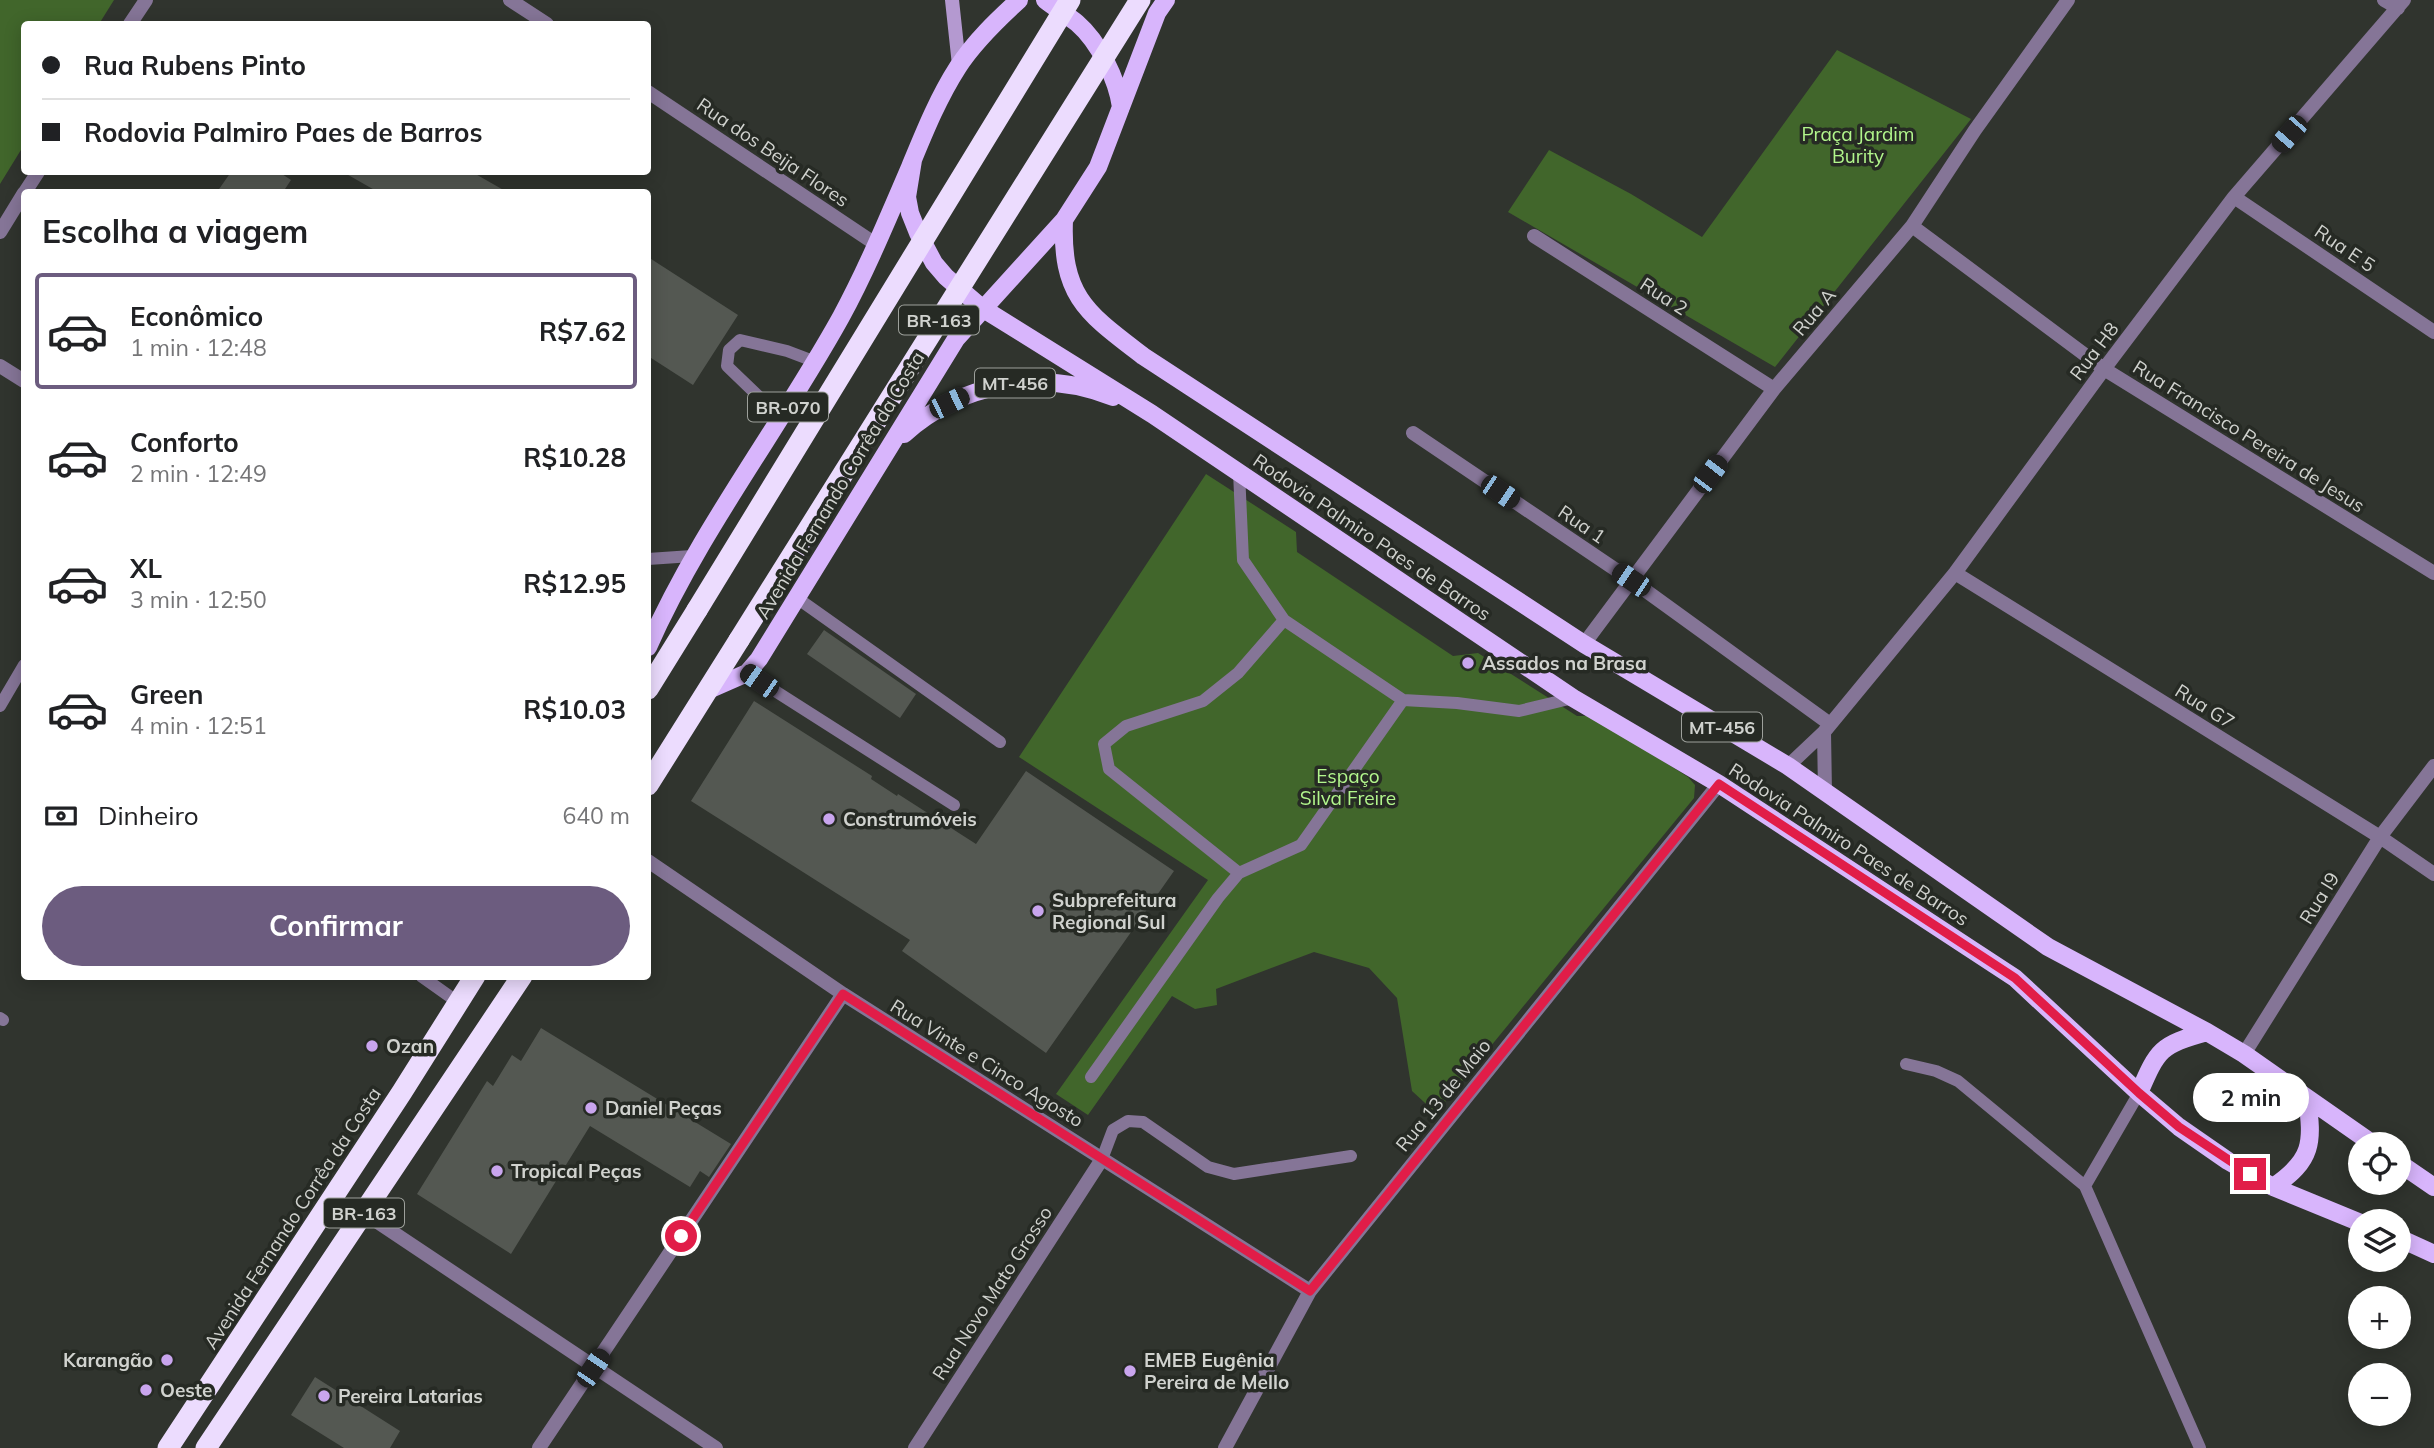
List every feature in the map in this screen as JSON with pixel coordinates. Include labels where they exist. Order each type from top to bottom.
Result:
[{"type":"highway","name":"BR-163","points":[[651,684],[1070,0]]},
{"type":"highway","name":"Avenida Fernando Corrêa da Costa","points":[[651,780],[1140,0]]},
{"type":"highway","name":"Avenida Fernando Corrêa da Costa","points":[[168,1448],[473,980]]},
{"type":"highway","name":"BR-163","points":[[206,1448],[519,980]]},
{"type":"main road","name":"BR-070","points":[[651,641],[692,556],[816,362],[877,245],[932,112],[959,65],[990,27],[1019,0]]},
{"type":"main road","points":[[1045,0],[1079,25],[1095,46],[1116,83],[1121,107]]},
{"type":"main road","name":"Avenida Fernando Corrêa da Costa","points":[[706,691],[747,673],[759,659],[956,339],[1064,220],[1098,167],[1157,13],[1166,0]]},
{"type":"main road","name":"BR-070","points":[[913,160],[907,197],[918,233],[934,263],[982,308]]},
{"type":"main road","name":"Rodovia Palmiro Paes de Barros","points":[[1064,220],[1064,251],[1071,285],[1078,299],[1113,334],[1205,398],[1584,644],[1787,766],[2048,947],[2244,1054],[2356,1132]]},
{"type":"main road","name":"Rodovia Palmiro Paes de Barros","points":[[982,308],[1152,414],[1573,698],[1719,784],[2015,978],[2179,1127],[2273,1187],[2348,1218]]},
{"type":"main road","name":"MT-456","points":[[891,446],[935,410],[988,387],[1013,383],[1076,386],[1108,395],[1152,414]]},
{"type":"main road","points":[[2139,1093],[2162,1048],[2207,1032]]},
{"type":"main road","points":[[2273,1187],[2287,1177],[2306,1155],[2311,1133],[2307,1098]]},
{"type":"main road","points":[[2411,1171],[2434,1187]]},
{"type":"main road","points":[[2411,1243],[2434,1254]]},
{"type":"street","points":[[132,21],[146,0]]},
{"type":"street","points":[[510,0],[542,21]]},
{"type":"street","points":[[952,0],[959,65]]},
{"type":"street","name":"Rua A","points":[[1584,644],[1774,389],[1912,226],[1975,130],[2068,0]]},
{"type":"street","points":[[2384,0],[2401,4]]},
{"type":"street","name":"Rua H8","points":[[1787,766],[1827,728],[1955,573],[2234,197],[2401,4]]},
{"type":"street","name":"Rua dos Beija Flores","points":[[651,94],[877,245]]},
{"type":"street","name":"Rua E 5","points":[[2234,197],[2434,332]]},
{"type":"street","points":[[0,232],[21,199]]},
{"type":"street","name":"Rua Francisco Pereira de Jesus","points":[[1912,226],[2104,369],[2434,573]]},
{"type":"street","name":"Rua 2","points":[[1534,236],[1774,389]]},
{"type":"street","points":[[0,366],[21,379]]},
{"type":"street","name":"Rua 1","points":[[1413,433],[1631,580],[1827,728]]},
{"type":"street","name":"Rua G7","points":[[1955,573],[2380,837],[2434,874]]},
{"type":"street","points":[[1825,792],[1827,728]]},
{"type":"street","name":"Rua I9","points":[[2244,1054],[2380,837],[2434,766]]},
{"type":"street","name":"Rua 13 de Maio","points":[[1225,1448],[1310,1291],[1719,784]]},
{"type":"street","name":"Rua Vinte e Cinco Agosto","points":[[651,864],[843,994],[1310,1291]]},
{"type":"street","points":[[539,1448],[843,994]]},
{"type":"street","name":"Rua Novo Mato Grosso","points":[[915,1448],[1102,1158]]},
{"type":"street","points":[[364,1213],[716,1448]]},
{"type":"lane","points":[[781,418],[727,366],[729,350],[740,340],[787,351],[816,362]]},
{"type":"lane","points":[[1239,472],[1243,560],[1284,620],[1404,700],[1519,711],[1573,698]]},
{"type":"lane","points":[[651,559],[692,556]]},
{"type":"lane","points":[[797,598],[1000,742]]},
{"type":"lane","points":[[1239,873],[1109,769],[1104,744],[1126,726],[1203,701],[1238,673],[1284,620]]},
{"type":"lane","points":[[0,706],[21,670]]},
{"type":"lane","points":[[747,673],[954,805]]},
{"type":"lane","points":[[1091,1077],[1218,898],[1239,873],[1301,845],[1404,700]]},
{"type":"lane","points":[[427,980],[459,1003]]},
{"type":"lane","points":[[1906,1063],[1936,1071],[1958,1081],[2085,1186],[2200,1448]]},
{"type":"lane","points":[[2085,1186],[2139,1093]]},
{"type":"lane","points":[[1102,1158],[1113,1130],[1128,1121],[1143,1122],[1208,1167],[1234,1174],[1351,1156]]},
{"type":"green space","points":[[0,0],[114,0],[101,21],[21,21],[21,150],[0,184]]},
{"type":"green space","name":"Praça Jardim Burity","points":[[1837,50],[1971,119],[1775,367],[1508,212],[1549,150],[1631,194],[1702,237]]},
{"type":"green space","name":"Espaço Silva Freire","points":[[1206,474],[1296,532],[1297,552],[1453,656],[1478,653],[1577,716],[1592,716],[1688,777],[1695,785],[1694,798],[1436,1113],[1412,1091],[1397,998],[1369,968],[1314,952],[1216,989],[1217,1005],[1195,1009],[1172,996],[1088,1115],[1056,1094],[1208,880],[1019,757]]},
{"type":"building","points":[[229,175],[284,175],[291,180],[285,189],[219,189]]},
{"type":"building","points":[[348,175],[477,175],[502,189],[373,189]]},
{"type":"building","points":[[651,259],[738,315],[693,385],[651,358]]},
{"type":"building","points":[[824,630],[916,694],[900,718],[807,654]]},
{"type":"building","points":[[754,701],[872,776],[871,779],[897,796],[898,794],[976,844],[1026,771],[1174,871],[1046,1053],[902,951],[910,940],[691,801]]},
{"type":"building","points":[[541,1028],[731,1144],[709,1177],[700,1171],[690,1187],[590,1126],[511,1254],[417,1194],[487,1081],[493,1086],[512,1055],[521,1061]]},
{"type":"building","name":"Pereira Latarias","points":[[315,1377],[400,1431],[390,1448],[344,1448],[291,1415]]},
{"type":"place","name":"Assados na Brasa","points":[[1468,663]]},
{"type":"place","name":"Construmóveis","points":[[829,819]]},
{"type":"place","name":"Subprefeitura Regional Sul","points":[[1038,911]]},
{"type":"place","name":"Ozan","points":[[372,1046]]},
{"type":"place","name":"Daniel Peças","points":[[591,1108]]},
{"type":"place","name":"Tropical Peças","points":[[497,1171]]},
{"type":"place","name":"Karangão","points":[[167,1360]]},
{"type":"place","name":"EMEB Eugênia Pereira de Mello","points":[[1130,1371]]},
{"type":"place","name":"Oeste","points":[[146,1390]]},
{"type":"place","name":"Pereira Latarias","points":[[324,1396]]},
{"type":"route","points":[[681,1236],[843,994],[1310,1291],[1719,784],[2015,978],[2179,1127],[2250,1174]]}]
